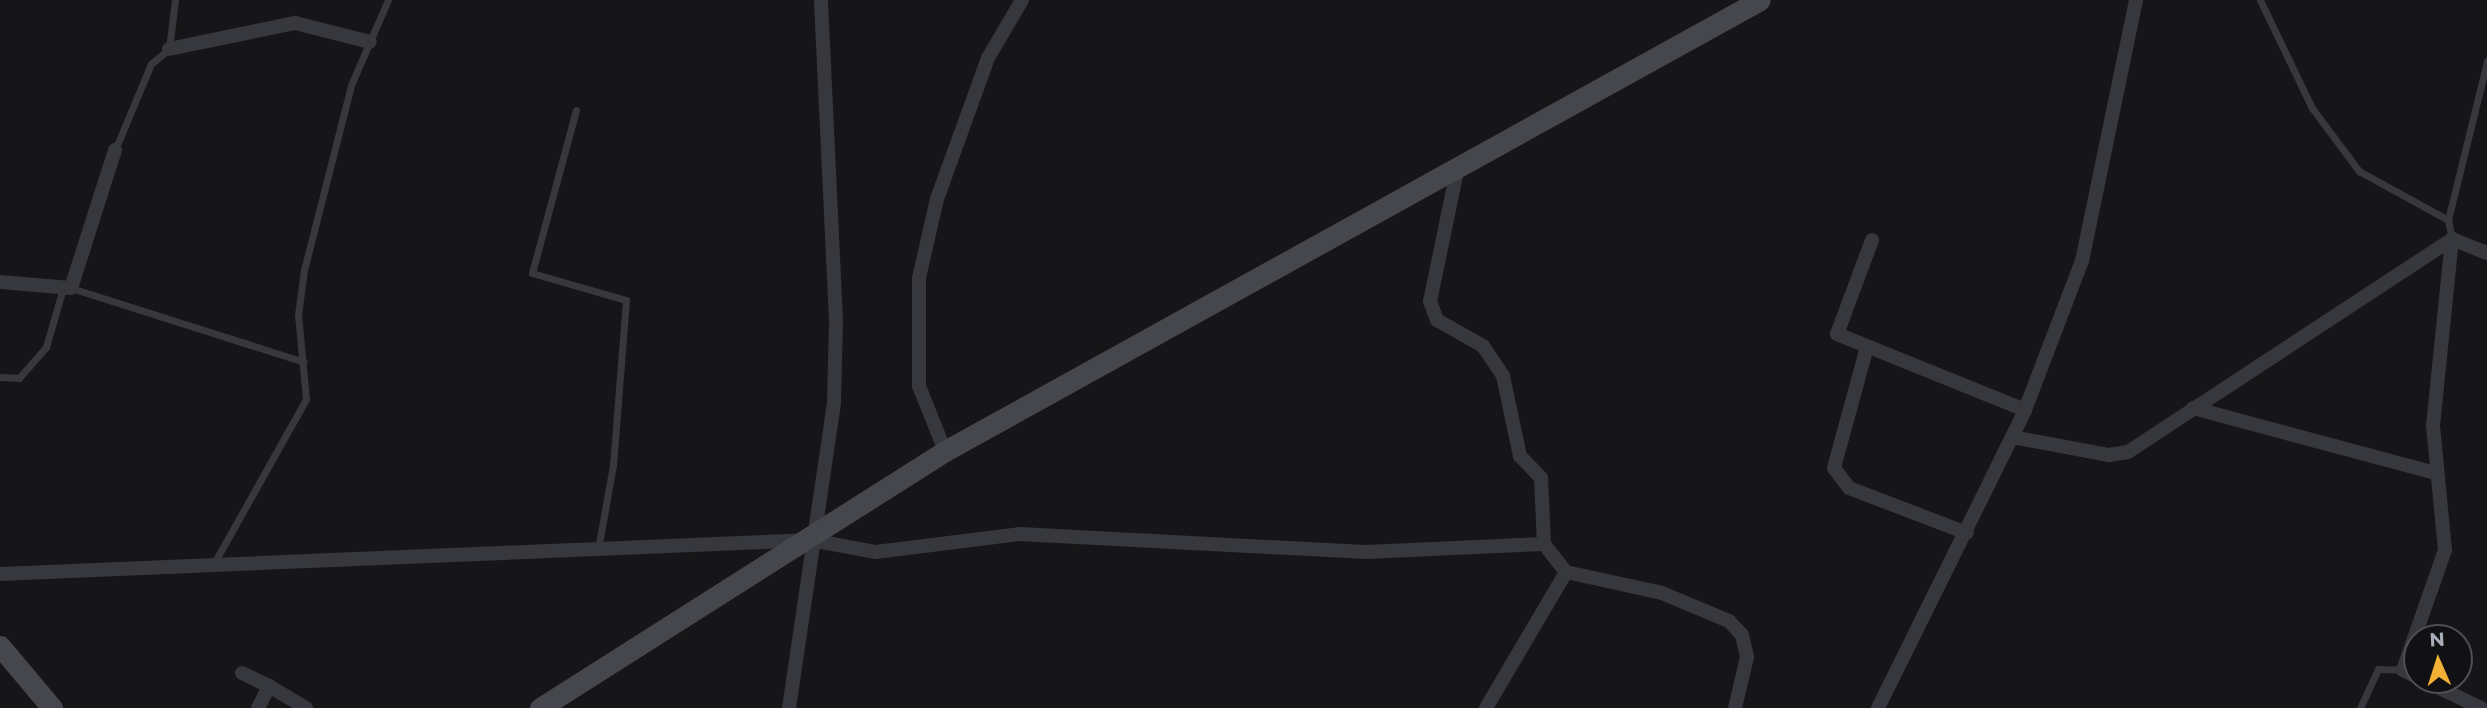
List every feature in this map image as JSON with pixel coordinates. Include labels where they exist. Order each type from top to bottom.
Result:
[{"type":"street","points":[[789,708],[811,540],[834,402],[836,320],[821,0]]},
{"type":"street","points":[[945,452],[919,386],[919,278],[936,199],[988,58],[1022,0]]},
{"type":"street","points":[[540,708],[567,685],[811,540],[945,452],[1457,171],[1760,0]]},
{"type":"street","points":[[1878,708],[1967,533],[2025,410],[2082,261],[2136,0]]},
{"type":"street","points":[[169,49],[295,23],[370,42]]},
{"type":"street","points":[[0,282],[67,287],[115,150]]},
{"type":"street","points":[[1457,171],[1430,301],[1437,320],[1483,346],[1503,376],[1520,456],[1541,478],[1544,544],[1566,572],[1662,593],[1729,621],[1742,635],[1748,657],[1735,708]]},
{"type":"street","points":[[2012,437],[2118,453],[2193,408],[2452,239]]},
{"type":"street","points":[[2452,239],[2487,253]]},
{"type":"street","points":[[2419,624],[2445,550],[2436,473],[2434,426],[2452,239]]},
{"type":"street","points":[[1872,240],[1837,334],[2025,410]]},
{"type":"street","points":[[1867,347],[1834,468],[1849,488],[1967,533]]},
{"type":"street","points":[[2193,408],[2436,473]]},
{"type":"street","points":[[0,574],[211,569],[811,540],[876,552],[1020,534],[1366,552],[1544,544]]},
{"type":"street","points":[[1486,708],[1566,572]]},
{"type":"street","points":[[0,646],[52,708]]},
{"type":"street","points":[[242,673],[306,708]]},
{"type":"street","points":[[258,708],[269,686]]},
{"type":"street","points":[[2452,694],[2481,708]]},
{"type":"lane","points":[[115,150],[151,64],[169,49],[175,0]]},
{"type":"lane","points":[[211,569],[273,451],[302,412],[304,362],[298,315],[304,270],[351,85],[388,0]]},
{"type":"lane","points":[[2260,0],[2312,108],[2359,171],[2448,220]]},
{"type":"lane","points":[[2452,239],[2448,220],[2487,61]]},
{"type":"lane","points":[[576,110],[532,273],[626,300],[613,465],[597,552]]},
{"type":"lane","points":[[0,377],[19,378],[46,347],[67,287],[304,362]]},
{"type":"lane","points":[[2360,708],[2378,669],[2403,670]]}]
